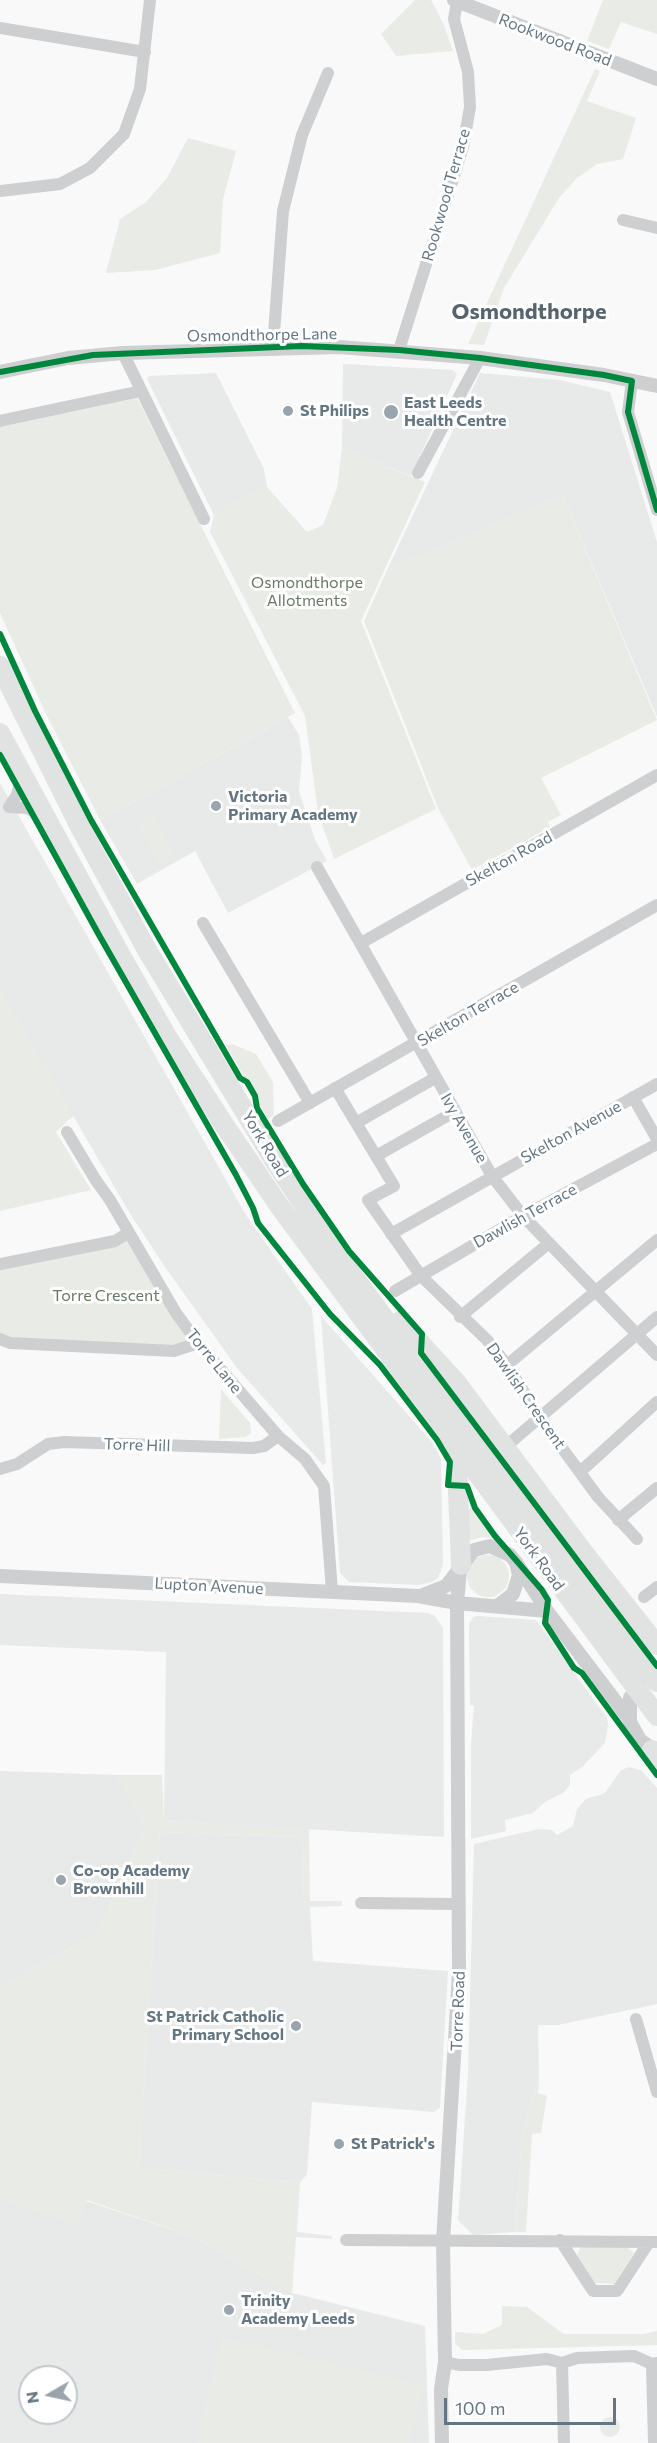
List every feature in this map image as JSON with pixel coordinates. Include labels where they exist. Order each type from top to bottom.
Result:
[{"type":"highway","name":"York Road","points":[[0,666],[81,829],[147,950],[276,1165],[657,1716]]},
{"type":"highway","name":"York Road","points":[[0,733],[166,1035],[226,1129],[280,1207],[456,1443],[554,1564],[657,1682]]},
{"type":"highway","points":[[331,1246],[513,1443],[657,1645]]},
{"type":"highway","points":[[456,1443],[460,1571]]},
{"type":"street","points":[[0,191],[60,184],[90,168],[124,134],[140,89],[150,0]]},
{"type":"street","name":"Rookwood Road","points":[[456,1],[657,79]]},
{"type":"street","name":"Rookwood Terrace","points":[[399,350],[464,147],[470,107],[468,72],[454,19],[456,1]]},
{"type":"street","points":[[0,28],[145,52]]},
{"type":"street","points":[[273,347],[283,211],[302,135],[328,73]]},
{"type":"street","points":[[623,220],[657,228]]},
{"type":"street","name":"Osmondthorpe Lane","points":[[0,372],[68,358],[123,353],[273,347],[399,350],[480,358],[657,386]]},
{"type":"street","points":[[123,353],[204,519]]},
{"type":"street","points":[[418,473],[480,358]]},
{"type":"street","points":[[632,381],[627,401],[628,412],[657,510]]},
{"type":"street","points":[[0,422],[141,391]]},
{"type":"street","name":"Skelton Road","points":[[361,943],[657,775]]},
{"type":"street","points":[[4,810],[17,795],[22,776]]},
{"type":"street","points":[[4,810],[28,808],[47,821]]},
{"type":"street","name":"Ivy Avenue","points":[[317,867],[492,1176],[523,1216],[657,1355]]},
{"type":"street","name":"Skelton Terrace","points":[[278,1121],[657,905]]},
{"type":"street","points":[[203,922],[310,1103]]},
{"type":"street","points":[[356,1123],[435,1078]]},
{"type":"street","name":"Skelton Avenue","points":[[391,1234],[657,1084]]},
{"type":"street","points":[[335,1088],[376,1156],[454,1112]]},
{"type":"street","points":[[633,1097],[657,1139]]},
{"type":"street","name":"Torre Lane","points":[[67,1132],[176,1313],[198,1344],[278,1436],[305,1459],[324,1486],[332,1592]]},
{"type":"street","name":"Dawlish Terrace","points":[[395,1291],[523,1216],[657,1144]]},
{"type":"street","name":"Dawlish Crescent","points":[[376,1156],[394,1186],[368,1200],[391,1234],[421,1276],[460,1317],[486,1340],[507,1365],[540,1418],[580,1472],[618,1520],[637,1539]]},
{"type":"street","points":[[0,1264],[115,1241],[128,1233]]},
{"type":"street","points":[[507,1365],[657,1240]]},
{"type":"street","points":[[460,1317],[549,1243]]},
{"type":"street","points":[[513,1443],[657,1317]]},
{"type":"street","points":[[0,1339],[10,1343],[174,1351],[198,1344]]},
{"type":"street","points":[[580,1472],[657,1402]]},
{"type":"street","name":"Torre Hill","points":[[0,1469],[17,1464],[48,1444],[64,1442],[253,1448],[264,1446],[278,1436]]},
{"type":"street","points":[[618,1520],[657,1488]]},
{"type":"street","name":"Lupton Avenue","points":[[418,1596],[434,1593],[446,1586],[460,1571],[474,1550],[490,1546],[505,1551],[516,1562]]},
{"type":"street","points":[[497,1606],[513,1594],[518,1586],[519,1575],[516,1562]]},
{"type":"street","name":"York Road","points":[[516,1562],[547,1611],[629,1719],[639,1740],[655,1754]]},
{"type":"street","points":[[460,1571],[466,1595],[483,1605]]},
{"type":"street","name":"Torre Road","points":[[442,2443],[441,2389],[445,2362],[442,2242],[456,2064],[459,1972],[457,1603],[460,1571]]},
{"type":"street","name":"Lupton Avenue","points":[[0,1576],[418,1596],[457,1603],[547,1611]]},
{"type":"street","points":[[645,1597],[657,1587]]},
{"type":"street","points":[[629,1719],[628,1708],[634,1690],[642,1679],[657,1670]]},
{"type":"street","points":[[606,1691],[634,1690]]},
{"type":"street","points":[[361,1903],[458,1904]]},
{"type":"street","points":[[636,2019],[655,2075],[657,2092]]},
{"type":"street","points":[[346,2240],[653,2242]]},
{"type":"street","points":[[560,2240],[593,2291],[617,2291],[653,2242]]},
{"type":"street","points":[[445,2362],[477,2365],[547,2359],[562,2363],[577,2358],[634,2356],[654,2364],[654,2443]]},
{"type":"street","points":[[562,2363],[564,2443]]},
{"type":"shaded area","name":"East Leeds Health Centre","points":[[343,364],[453,370],[457,374],[411,476],[342,448]]},
{"type":"shaded area","points":[[216,373],[264,469],[267,487],[214,515],[147,379],[149,376]]},
{"type":"shaded area","points":[[480,373],[560,380],[610,392],[657,542],[657,717],[563,496],[387,570]]},
{"type":"shaded area","name":"Victoria Primary Academy","points":[[288,717],[299,735],[302,757],[299,791],[315,840],[327,861],[228,913],[195,851],[137,884],[100,820]]},
{"type":"shaded area","points":[[0,783],[246,1215],[312,1309],[326,1463],[323,1465],[237,1368],[165,1267],[129,1212],[0,990]]},
{"type":"shaded area","points":[[321,1316],[432,1442],[441,1459],[443,1565],[438,1578],[432,1582],[419,1585],[349,1582],[340,1573]]},
{"type":"shaded area","points":[[0,1594],[428,1613],[435,1616],[443,1628],[444,1837],[164,1821],[166,1652],[0,1645]]},
{"type":"shaded area","points":[[473,1617],[536,1620],[607,1718],[608,1725],[605,1743],[582,1767],[570,1775],[570,1785],[563,1793],[545,1802],[533,1813],[505,1820],[506,1831],[471,1839],[471,1746],[474,1705],[470,1705],[469,1624]]},
{"type":"shaded area","points":[[629,1767],[641,1770],[657,1788],[657,2004],[558,2025],[538,2025],[539,2077],[522,2135],[515,2232],[473,2235],[458,2220],[468,2074],[474,1844],[539,1829],[552,1830],[557,1835],[573,1826],[577,1809],[586,1799],[605,1793],[621,1770]]},
{"type":"shaded area","name":"Co-op Academy Brownhill","points":[[0,1771],[117,1775],[146,1827],[97,1933],[0,1987]]},
{"type":"shaded area","name":"St Patrick Catholic Primary School","points":[[160,1832],[298,1837],[303,1840],[302,1898],[310,1909],[313,1961],[448,1971],[440,2108],[434,2112],[312,2102],[307,2174],[300,2183],[139,2168]]},
{"type":"shaded area","name":"Trinity Academy Leeds","points":[[0,2172],[194,2237],[292,2293],[425,2326],[429,2443],[0,2443]]},
{"type":"green space","points":[[415,0],[431,0],[443,23],[453,51],[396,56],[381,34]]},
{"type":"green space","points":[[603,0],[657,0],[657,34],[621,22],[609,49],[587,41]]},
{"type":"green space","points":[[595,69],[600,71],[587,101],[636,118],[623,159],[597,164],[577,178],[559,198],[504,288],[484,345],[468,344]]},
{"type":"green space","points":[[188,138],[236,151],[223,199],[220,253],[155,270],[106,273],[120,219],[146,202],[167,178]]},
{"type":"green space","points":[[137,398],[295,713],[100,820],[46,714],[0,613],[0,427]]},
{"type":"green space","name":"Osmondthorpe Allotments","points":[[342,448],[425,482],[361,621],[436,809],[334,859],[318,812],[305,716],[210,532],[214,515],[267,487],[307,532],[323,525],[337,488]]},
{"type":"green space","points":[[563,496],[657,720],[541,778],[561,815],[548,822],[550,827],[472,870],[438,808],[364,621],[387,570]]},
{"type":"green space","points":[[154,815],[176,856],[159,865],[137,824]]},
{"type":"green space","points":[[0,990],[74,1115],[56,1132],[91,1190],[0,1211]]},
{"type":"green space","points":[[232,1044],[256,1054],[273,1082],[274,1115],[268,1119],[226,1045]]},
{"type":"green space","name":"Torre Crescent","points":[[128,1233],[198,1343],[190,1348],[0,1339],[0,1264]]},
{"type":"green space","points":[[221,1389],[250,1423],[251,1433],[246,1437],[219,1439]]},
{"type":"green space","points":[[462,1489],[496,1539],[482,1537],[468,1541],[468,1511],[471,1507]]},
{"type":"green space","points":[[488,1555],[503,1561],[509,1576],[503,1591],[488,1597],[473,1591],[467,1576],[473,1561]]},
{"type":"green space","points":[[117,1775],[162,1775],[164,1821],[309,1829],[310,1901],[342,1901],[342,1906],[310,1907],[310,1909],[302,1898],[303,1840],[298,1837],[160,1832],[139,2168],[300,2183],[297,2232],[332,2236],[332,2239],[296,2237],[292,2293],[194,2237],[87,2200],[78,2226],[0,2200],[0,1987],[97,1933],[146,1827]]},
{"type":"green space","points":[[539,2077],[538,2093],[547,2096],[541,2133],[532,2134],[526,2232],[515,2232],[522,2135]]},
{"type":"green space","points":[[581,2246],[627,2247],[634,2253],[614,2284],[595,2283],[577,2255]]},
{"type":"green space","points":[[502,2306],[527,2307],[564,2334],[644,2334],[657,2331],[657,2345],[462,2350],[455,2343],[455,2332],[483,2334],[502,2325]]},
{"type":"green space","points":[[221,2337],[424,2385],[410,2443],[196,2443]]},
{"type":"green space","points":[[610,2417],[617,2420],[620,2427],[617,2434],[610,2437],[603,2434],[600,2427],[603,2420]]},
{"type":"cycle path","points":[[0,372],[93,355],[302,346],[399,350],[480,358],[604,375],[632,381],[628,412],[657,510]]},
{"type":"cycle path","points":[[0,634],[35,711],[91,820],[240,1078],[247,1082],[255,1096],[257,1108],[303,1184],[349,1251],[422,1334],[421,1353],[657,1666]]},
{"type":"cycle path","points":[[0,755],[99,935],[236,1175],[258,1223],[330,1314],[380,1365],[437,1440],[450,1462],[448,1485],[467,1486],[475,1508],[495,1536],[542,1590],[548,1600],[545,1623],[574,1668],[582,1673],[657,1775]]},
{"type":"place","name":"St Philips","points":[[288,411]]},
{"type":"place","name":"East Leeds Health Centre","points":[[391,412]]},
{"type":"place","name":"Victoria Primary Academy","points":[[216,806]]},
{"type":"place","name":"Co-op Academy Brownhill","points":[[61,1880]]},
{"type":"place","name":"St Patrick Catholic Primary School","points":[[296,2026]]},
{"type":"place","name":"St Patrick's","points":[[339,2144]]},
{"type":"place","name":"Trinity Academy Leeds","points":[[229,2310]]},
{"type":"district","name":"Osmondthorpe","points":[[529,312]]}]
